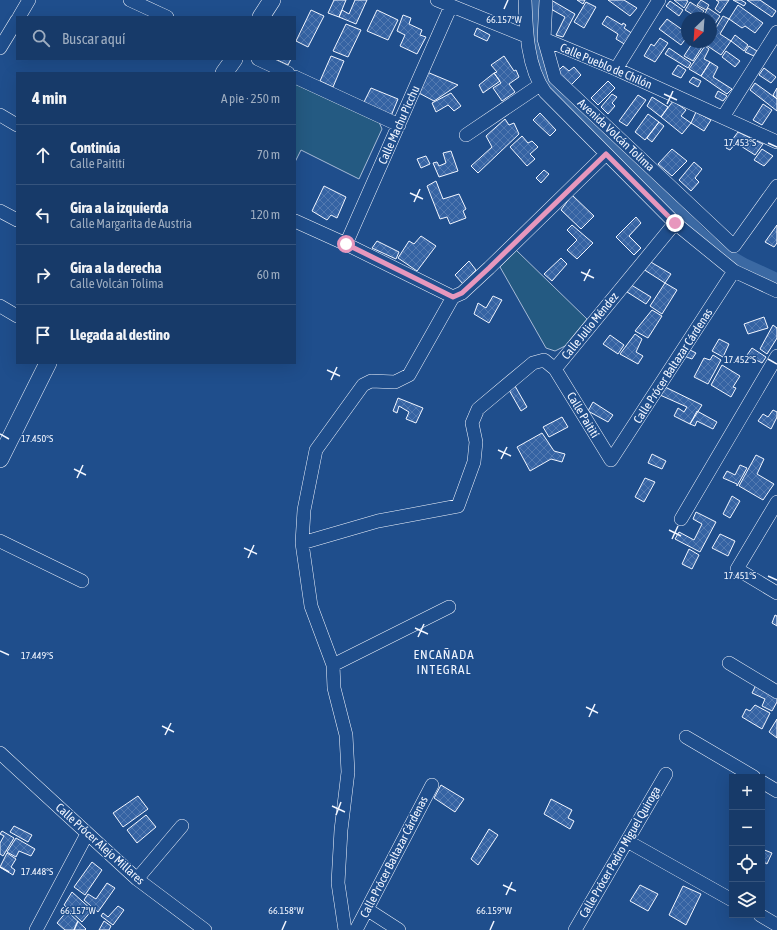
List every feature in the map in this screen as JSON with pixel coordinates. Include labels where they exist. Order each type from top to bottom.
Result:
[{"type":"main road","points":[[262,16],[272,0]]},
{"type":"main road","points":[[225,72],[233,60]]},
{"type":"main road","points":[[1,456],[47,364]]},
{"type":"street","points":[[20,16],[29,0]]},
{"type":"street","points":[[130,0],[165,16]]},
{"type":"street","points":[[437,0],[526,36]]},
{"type":"street","points":[[525,0],[526,36],[540,85],[545,92],[675,223],[734,271],[777,291]]},
{"type":"street","name":"Avenida Volcán Tolima","points":[[546,0],[544,39],[555,78],[734,246],[777,186]]},
{"type":"street","points":[[616,69],[659,0]]},
{"type":"street","name":"Calle Machu Picchu","points":[[346,244],[451,6]]},
{"type":"street","points":[[0,48],[16,22]]},
{"type":"street","points":[[723,117],[777,32]]},
{"type":"street","name":"Calle Pueblo de Chilón","points":[[544,39],[616,69],[777,142]]},
{"type":"street","points":[[260,60],[286,72]]},
{"type":"street","points":[[296,76],[398,125]]},
{"type":"street","points":[[466,135],[540,85]]},
{"type":"street","points":[[0,115],[16,124]]},
{"type":"street","points":[[345,930],[338,883],[341,830],[348,772],[347,742],[334,688],[333,665],[311,606],[302,543],[304,510],[316,450],[363,385],[371,381],[395,382],[409,375],[453,297],[462,293],[489,268],[606,154]]},
{"type":"street","points":[[0,211],[16,219]]},
{"type":"street","points":[[296,221],[346,244],[453,297]]},
{"type":"street","name":"Calle Julio Méndez","points":[[302,543],[378,521],[458,506],[474,462],[476,442],[472,423],[478,409],[533,363],[544,360],[556,369],[675,223]]},
{"type":"street","name":"Calle Prócer Baltazar Cárdenas","points":[[611,460],[734,271]]},
{"type":"street","points":[[0,306],[16,315]]},
{"type":"street","points":[[681,519],[777,356]]},
{"type":"street","name":"Calle Paitití","points":[[556,369],[611,460]]},
{"type":"street","points":[[777,502],[737,569],[777,593]]},
{"type":"street","points":[[0,541],[82,581]]},
{"type":"street","points":[[333,665],[449,607]]},
{"type":"street","points":[[729,663],[777,692]]},
{"type":"street","points":[[686,737],[749,774]]},
{"type":"street","name":"Calle Prócer Alejo Millares","points":[[0,753],[137,879],[198,928]]},
{"type":"street","name":"Calle Prócer Pedro Miguel Quiroga","points":[[575,930],[666,774]]},
{"type":"street","points":[[765,784],[777,791]]},
{"type":"street","name":"Calle Prócer Baltazar Cárdenas","points":[[356,930],[368,910],[432,785]]},
{"type":"street","points":[[137,879],[182,826]]},
{"type":"street","points":[[36,930],[87,834]]},
{"type":"street","points":[[627,841],[729,898]]},
{"type":"street","points":[[368,910],[399,930]]},
{"type":"street","points":[[765,918],[777,925]]},
{"type":"shaded area","points":[[296,83],[379,122],[382,129],[359,179],[301,150],[296,160]]},
{"type":"shaded area","points":[[516,250],[587,319],[565,346],[555,351],[546,348],[500,267]]},
{"type":"building","points":[[334,0],[346,0],[339,17],[328,13]]},
{"type":"building","points":[[355,0],[367,0],[356,24],[339,17],[342,10],[349,14]]},
{"type":"building","points":[[551,0],[575,14],[563,37],[556,35],[565,17],[549,8]]},
{"type":"building","points":[[577,0],[585,0],[583,4]]},
{"type":"building","points":[[608,0],[624,0],[637,8],[630,16]]},
{"type":"building","points":[[674,0],[686,0],[688,1],[684,8]]},
{"type":"building","points":[[701,0],[709,5],[706,10],[697,5]]},
{"type":"building","points":[[716,0],[729,0],[720,13],[715,9],[719,2]]},
{"type":"building","points":[[733,0],[741,0],[746,3],[744,6]]},
{"type":"building","points":[[747,0],[760,0],[776,11],[772,17]]},
{"type":"building","points":[[670,1],[683,10],[679,16],[666,6]]},
{"type":"building","points":[[586,2],[596,7],[584,28],[574,22]]},
{"type":"building","points":[[690,2],[704,11],[688,12],[685,10]]},
{"type":"building","points":[[738,5],[763,23],[755,33],[745,26],[742,28],[729,19]]},
{"type":"building","points":[[708,8],[714,12],[706,12]]},
{"type":"building","points":[[311,10],[324,16],[308,47],[296,41]]},
{"type":"building","points":[[377,10],[398,20],[388,40],[367,31]]},
{"type":"building","points":[[717,14],[720,16],[717,21]]},
{"type":"building","points":[[403,15],[411,18],[409,24],[422,30],[420,35],[426,37],[417,54],[400,46],[405,35],[397,31]]},
{"type":"building","points":[[607,16],[622,25],[623,23],[626,25],[624,28],[633,34],[626,45],[616,39],[618,34],[602,24]]},
{"type":"building","points":[[723,16],[729,19],[720,34],[731,41],[721,55],[710,48],[717,48],[717,26]]},
{"type":"building","points":[[667,19],[681,29],[681,45],[659,29]]},
{"type":"building","points":[[346,24],[361,30],[348,57],[333,51]]},
{"type":"building","points":[[477,28],[490,35],[487,41],[474,35]]},
{"type":"building","points":[[735,35],[748,45],[744,51],[731,41]]},
{"type":"building","points":[[660,38],[668,43],[655,62],[644,56],[651,44],[654,46]]},
{"type":"building","points":[[749,46],[757,51],[754,56],[745,52]]},
{"type":"building","points":[[669,48],[691,63],[688,68],[665,54]]},
{"type":"building","points":[[689,48],[701,48],[693,61],[684,56]]},
{"type":"building","points":[[704,48],[709,49],[704,59],[710,62],[701,76],[689,69]]},
{"type":"building","points":[[726,51],[740,61],[735,67],[722,57]]},
{"type":"building","points":[[331,56],[344,61],[333,87],[320,81]]},
{"type":"building","points":[[504,56],[514,71],[516,70],[519,77],[509,84],[515,92],[502,101],[493,88],[501,83],[494,73],[497,72],[491,65]]},
{"type":"building","points":[[277,60],[290,60],[288,65]]},
{"type":"building","points":[[710,62],[718,67],[713,77],[732,89],[727,94],[701,76]]},
{"type":"building","points":[[678,65],[686,70],[681,78],[672,74]]},
{"type":"building","points":[[563,66],[569,71],[574,67],[581,75],[571,85],[557,72]]},
{"type":"building","points":[[764,68],[776,77],[771,83],[759,75]]},
{"type":"building","points":[[427,72],[458,85],[434,101],[417,92]]},
{"type":"building","points":[[494,73],[500,81],[483,93],[479,85]]},
{"type":"building","points":[[693,77],[701,81],[698,87],[689,82]]},
{"type":"building","points":[[608,81],[615,88],[598,105],[591,98]]},
{"type":"building","points":[[755,83],[777,99],[777,111],[750,90]]},
{"type":"building","points":[[371,88],[398,99],[391,116],[363,104]]},
{"type":"building","points":[[777,88],[777,99],[773,95]]},
{"type":"building","points":[[718,91],[727,96],[723,101],[715,97]]},
{"type":"building","points":[[451,93],[461,106],[454,111],[448,105],[436,112],[432,103]]},
{"type":"building","points":[[612,94],[617,97],[612,103],[615,106],[608,114],[601,107]]},
{"type":"building","points":[[638,95],[646,100],[627,126],[619,121]]},
{"type":"building","points":[[652,97],[668,107],[661,117],[647,106]]},
{"type":"building","points":[[673,101],[686,110],[681,116],[691,123],[682,134],[661,117]]},
{"type":"building","points":[[763,104],[772,110],[762,125],[753,120]]},
{"type":"building","points":[[696,112],[711,120],[704,131],[691,123]]},
{"type":"building","points":[[540,113],[556,130],[550,136],[533,120]]},
{"type":"building","points":[[648,114],[659,122],[645,140],[635,132]]},
{"type":"building","points":[[505,119],[509,125],[514,123],[519,134],[478,173],[471,166],[492,147],[486,136]]},
{"type":"building","points":[[659,122],[664,126],[652,142],[647,138]]},
{"type":"building","points":[[738,132],[763,144],[755,155],[736,143],[730,150],[726,148]]},
{"type":"building","points":[[522,136],[528,143],[532,141],[538,147],[530,154],[535,159],[527,166],[510,147]]},
{"type":"building","points":[[672,149],[687,161],[672,176],[658,164]]},
{"type":"building","points":[[762,149],[773,156],[764,166],[754,160]]},
{"type":"building","points":[[451,151],[458,171],[439,177],[433,163],[437,162],[439,166],[446,163],[443,153]]},
{"type":"building","points":[[426,156],[430,164],[421,168],[417,159]]},
{"type":"building","points":[[694,162],[702,169],[695,178],[699,182],[691,191],[679,180]]},
{"type":"building","points":[[544,170],[549,174],[541,183],[536,178]]},
{"type":"building","points":[[436,181],[443,199],[459,194],[466,209],[463,211],[466,218],[450,224],[447,217],[440,219],[427,186]]},
{"type":"building","points":[[324,186],[346,197],[337,218],[331,215],[327,220],[312,211]]},
{"type":"building","points":[[572,195],[594,216],[581,229],[561,210]]},
{"type":"building","points":[[636,217],[641,223],[629,236],[641,248],[634,255],[616,237]]},
{"type":"building","points":[[572,225],[593,243],[577,259],[567,250],[577,240],[567,230]]},
{"type":"building","points":[[777,225],[777,243],[774,247],[765,242]]},
{"type":"building","points":[[421,236],[436,246],[417,271],[398,258],[409,241],[414,244]]},
{"type":"building","points":[[377,241],[399,252],[396,259],[372,248]]},
{"type":"building","points":[[561,258],[567,264],[552,281],[544,274]]},
{"type":"building","points":[[469,261],[476,270],[463,284],[455,275]]},
{"type":"building","points":[[649,261],[671,274],[665,283],[643,269]]},
{"type":"building","points":[[628,283],[651,297],[646,304],[624,290]]},
{"type":"building","points":[[665,283],[677,290],[662,314],[650,306]]},
{"type":"building","points":[[493,296],[502,300],[489,323],[474,314],[478,303],[486,308]]},
{"type":"building","points":[[652,310],[662,316],[648,338],[635,331]]},
{"type":"building","points":[[764,317],[768,328],[748,334],[744,324]]},
{"type":"building","points":[[773,325],[777,328],[777,338],[767,354],[760,349]]},
{"type":"building","points":[[635,334],[642,339],[636,352],[643,356],[638,364],[620,354]]},
{"type":"building","points":[[610,335],[624,345],[618,354],[603,344]]},
{"type":"building","points":[[719,339],[729,344],[723,357],[712,351]]},
{"type":"building","points":[[752,348],[766,357],[762,363],[747,355]]},
{"type":"building","points":[[688,349],[696,353],[692,359],[684,356]]},
{"type":"building","points":[[713,355],[721,360],[708,384],[694,377],[704,358],[710,360]]},
{"type":"building","points":[[722,365],[740,376],[733,387],[736,388],[731,397],[711,385]]},
{"type":"building","points":[[515,386],[527,407],[521,411],[509,390]]},
{"type":"building","points":[[665,387],[702,405],[690,424],[674,416],[678,408],[684,412],[687,407],[660,395]]},
{"type":"building","points":[[398,398],[423,408],[416,423],[406,419],[409,412],[399,406],[397,413],[393,411]]},
{"type":"building","points":[[593,402],[613,415],[608,422],[588,411]]},
{"type":"building","points":[[773,410],[777,412],[777,417],[771,429],[758,421],[763,414],[768,417]]},
{"type":"building","points":[[697,411],[717,422],[713,429],[697,421],[695,426],[690,424]]},
{"type":"building","points":[[562,417],[568,427],[549,437],[543,427]]},
{"type":"building","points":[[542,433],[554,451],[565,454],[562,462],[551,459],[530,471],[517,447]]},
{"type":"building","points":[[652,454],[666,461],[662,469],[648,463]]},
{"type":"building","points":[[756,455],[764,459],[757,474],[774,484],[763,500],[739,486]]},
{"type":"building","points":[[740,465],[747,468],[737,486],[737,484],[723,478],[727,471],[735,475]]},
{"type":"building","points":[[645,478],[655,482],[644,502],[635,497]]},
{"type":"building","points":[[732,496],[740,501],[730,518],[723,514]]},
{"type":"building","points":[[696,512],[716,522],[700,552],[675,539],[679,532],[694,540],[702,524],[693,519]]},
{"type":"building","points":[[720,534],[735,541],[728,556],[712,548]]},
{"type":"building","points":[[689,549],[699,555],[692,569],[682,564]]},
{"type":"building","points":[[775,615],[777,616],[777,626],[772,623]]},
{"type":"building","points":[[756,685],[777,698],[777,702],[772,711],[762,706],[765,699],[752,693]]},
{"type":"building","points":[[755,705],[770,713],[762,729],[742,717],[746,709],[750,711]]},
{"type":"building","points":[[777,719],[777,738],[769,732]]},
{"type":"building","points":[[441,785],[464,799],[455,812],[434,798]]},
{"type":"building","points":[[138,796],[148,809],[123,827],[113,813]]},
{"type":"building","points":[[551,799],[572,810],[568,818],[574,821],[570,829],[544,814]]},
{"type":"building","points":[[146,815],[156,827],[137,843],[127,830]]},
{"type":"building","points":[[14,826],[32,835],[28,842],[10,832]]},
{"type":"building","points":[[489,829],[498,835],[478,865],[471,859]]},
{"type":"building","points":[[2,831],[14,838],[3,856],[0,854],[0,843],[4,836],[0,834]]},
{"type":"building","points":[[16,838],[35,849],[31,856],[19,851],[16,857],[7,852]]},
{"type":"building","points":[[765,850],[772,853],[767,864],[765,863]]},
{"type":"building","points":[[7,853],[16,859],[11,867],[15,870],[13,875],[0,867]]},
{"type":"building","points":[[92,862],[102,870],[85,895],[74,887]]},
{"type":"building","points":[[107,883],[115,888],[98,912],[84,900],[88,894],[96,899]]},
{"type":"building","points":[[640,885],[658,894],[648,911],[630,901]]},
{"type":"building","points":[[683,886],[701,894],[686,925],[669,915]]},
{"type":"building","points":[[72,892],[92,910],[82,922],[64,905]]},
{"type":"building","points":[[118,906],[124,910],[113,925],[101,916],[103,913],[108,917]]},
{"type":"building","points":[[67,911],[86,929],[85,930],[65,930],[57,923]]},
{"type":"building","points":[[104,921],[111,926],[109,930],[99,930]]},
{"type":"waterway","points":[[536,0],[535,33],[544,77],[550,84],[699,232],[720,250],[744,264],[777,279]]},
{"type":"district","name":"ENCAÑADA INTEGRAL","points":[[444,662]]},
{"type":"route","points":[[346,244],[453,297],[462,293],[489,268],[606,154],[675,223]]}]
